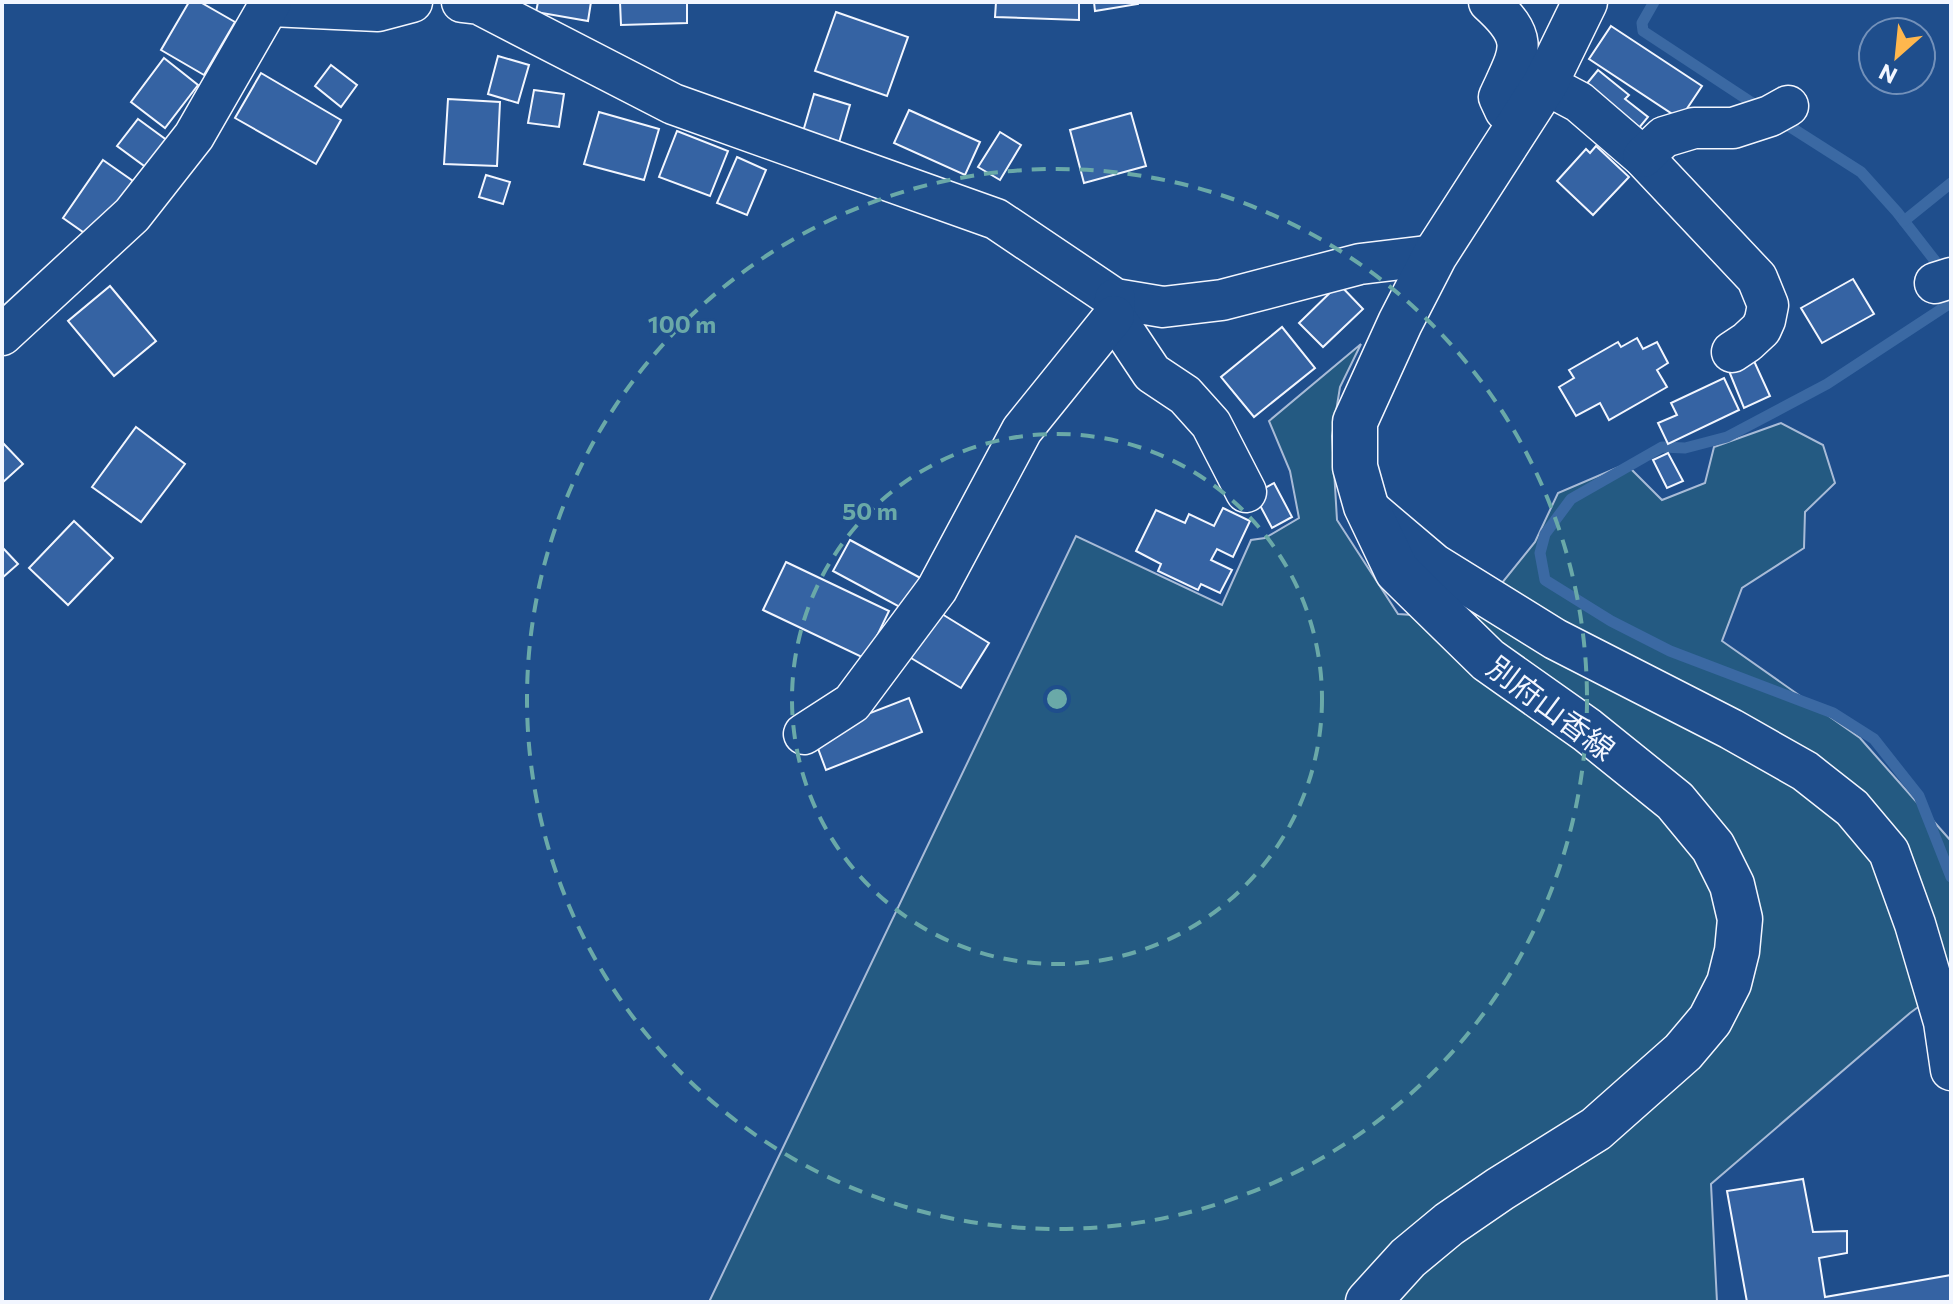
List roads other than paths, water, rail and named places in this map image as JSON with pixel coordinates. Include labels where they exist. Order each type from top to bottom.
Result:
[{"type":"main road","name":"別府山香線","points":[[1368,1302],[1408,1258],[1449,1224],[1596,1129],[1683,1052],[1710,1020],[1729,983],[1737,951],[1740,919],[1732,885],[1713,847],[1675,801],[1587,730],[1488,660],[1397,571],[1366,506],[1355,467],[1355,422],[1371,384],[1435,255],[1534,102],[1585,2]]},
{"type":"street","points":[[2,335],[132,215],[194,136],[271,4],[378,11],[412,2]]},
{"type":"street","points":[[462,2],[479,4],[673,104],[996,219],[1115,308],[1152,373],[1185,395],[1211,424],[1246,492]]},
{"type":"street","points":[[1489,2],[1519,39],[1518,55],[1499,97],[1505,110],[1534,102],[1579,102],[1643,157],[1757,278],[1768,305],[1765,320],[1761,329],[1732,352]]},
{"type":"street","points":[[1643,157],[1664,137],[1694,128],[1733,128],[1770,116],[1788,106]]},
{"type":"street","points":[[1115,308],[1211,302],[1360,264],[1435,255]]},
{"type":"street","points":[[804,734],[852,703],[937,589],[1022,430],[1115,308]]},
{"type":"street","points":[[1366,506],[1434,564],[1555,639],[1731,729],[1805,771],[1852,808],[1889,852],[1948,1020],[1951,1070]]},
{"type":"waterway","points":[[1654,2],[1642,23],[1643,31],[1763,110]]},
{"type":"waterway","points":[[1781,121],[1861,172],[1936,262],[1949,304],[1827,384],[1727,437],[1685,448],[1662,447],[1571,499],[1545,534],[1540,553],[1545,580],[1611,621],[1670,651],[1833,713],[1874,739],[1919,796],[1951,877]]},
{"type":"waterway","points":[[1904,221],[1951,183]]}]
